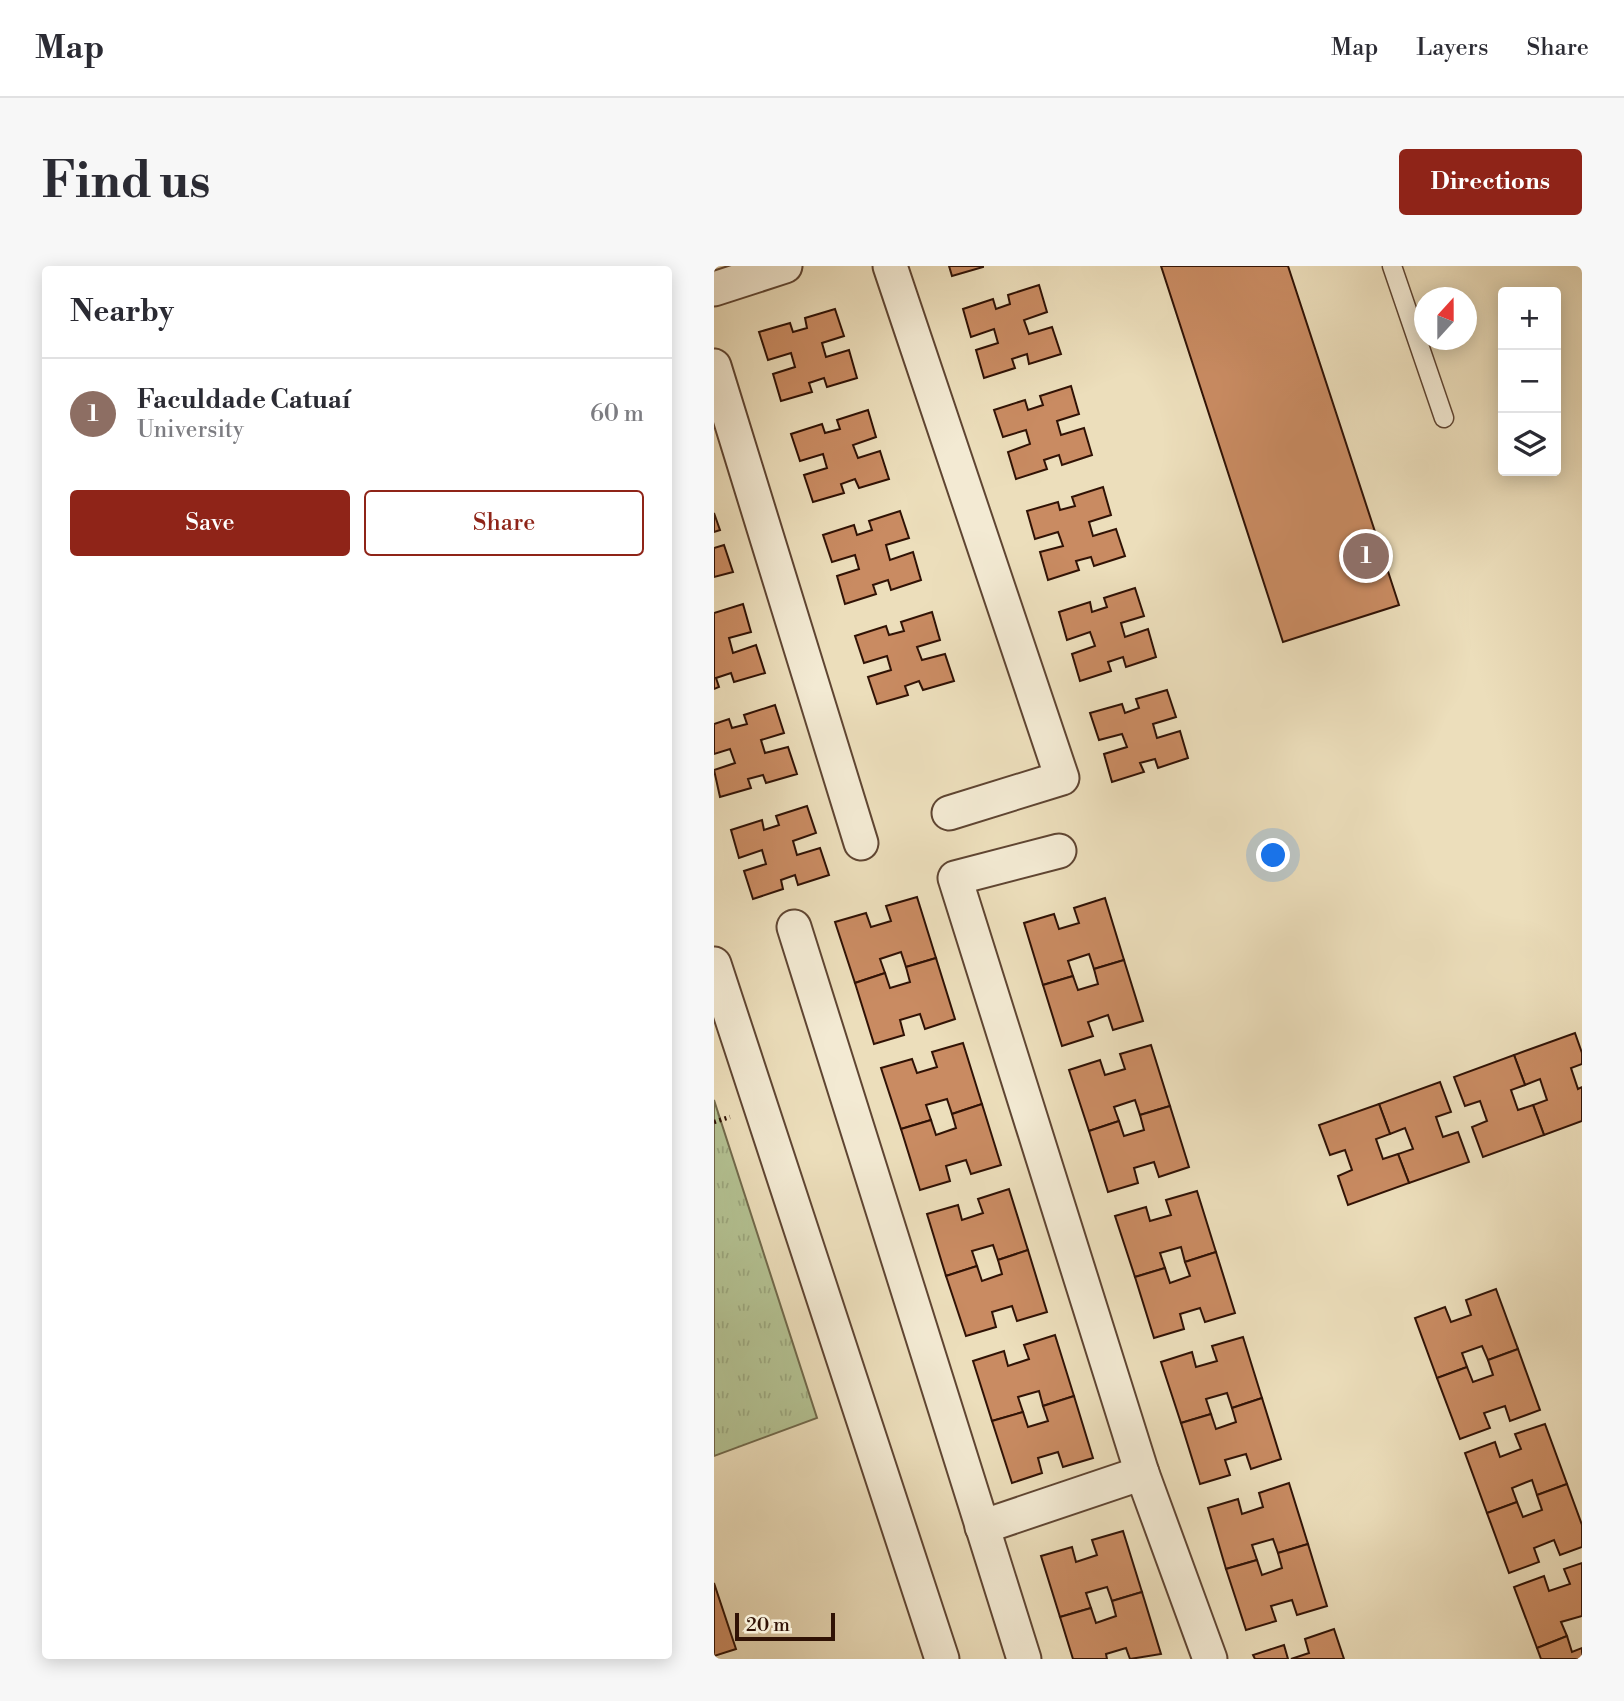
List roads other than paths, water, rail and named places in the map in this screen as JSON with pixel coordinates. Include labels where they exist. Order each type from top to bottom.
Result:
[{"type":"street","points":[[714,289],[785,266]]},
{"type":"street","points":[[890,266],[1062,778],[949,813]]},
{"type":"street","points":[[714,366],[861,843]]},
{"type":"street","points":[[1059,851],[955,878],[1142,1473],[1210,1659]]},
{"type":"street","points":[[794,927],[1024,1659]]},
{"type":"street","points":[[714,964],[942,1659]]},
{"type":"street","points":[[982,1527],[1142,1473]]},
{"type":"lane","points":[[1392,266],[1444,418]]},
{"type":"place","name":"Faculdade Catuaí","points":[[1366,556]]}]
